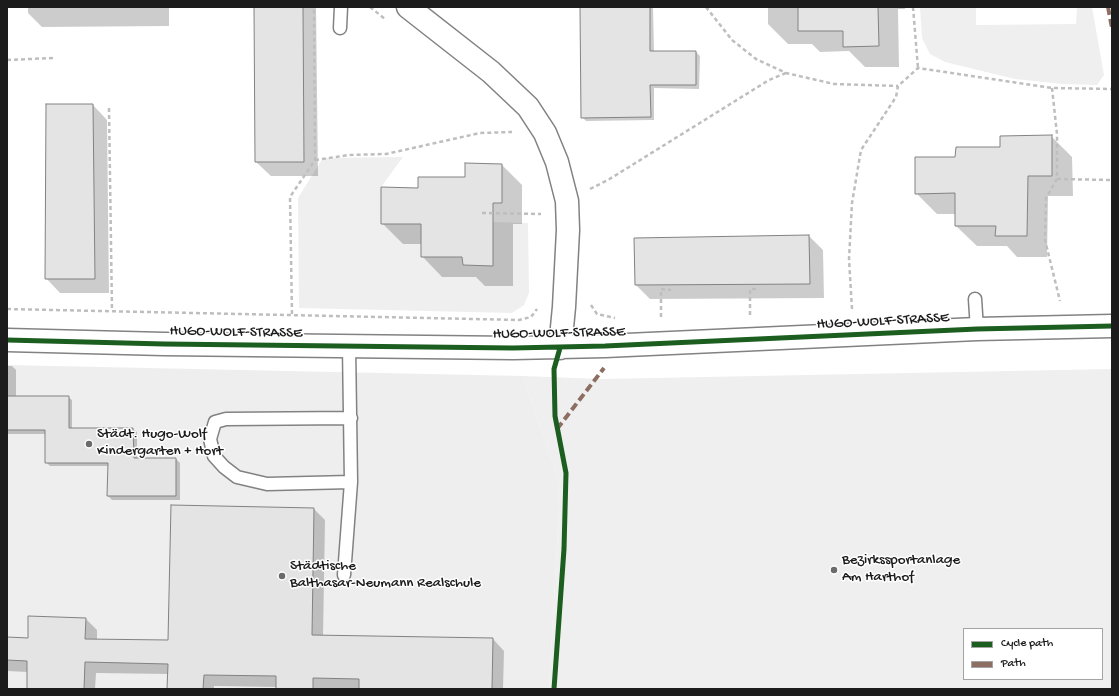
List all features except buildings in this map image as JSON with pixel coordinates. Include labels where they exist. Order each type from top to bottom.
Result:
[{"type":"street","points":[[408,7],[492,72],[528,107],[545,133],[557,162],[567,201],[564,304],[560,348]]},
{"type":"street","name":"HUGO-WOLF-STRASSE","points":[[7,340],[560,348],[977,329],[1112,326]]},
{"type":"lane","points":[[340,28],[341,7]]},
{"type":"lane","points":[[975,299],[977,329]]},
{"type":"lane","points":[[344,575],[351,482],[349,346]]},
{"type":"lane","points":[[351,418],[226,419],[215,422],[210,439],[214,456],[224,467],[237,477],[267,484],[351,482]]},
{"type":"path","points":[[292,314],[290,197],[315,160],[314,7]]},
{"type":"path","points":[[370,7],[388,21]]},
{"type":"path","points":[[706,7],[732,40],[756,60],[786,73],[834,84],[898,86]]},
{"type":"path","points":[[913,7],[918,68]]},
{"type":"path","points":[[7,60],[53,58]]},
{"type":"path","points":[[851,303],[849,259],[852,203],[861,150],[896,97],[898,86],[918,68]]},
{"type":"path","points":[[918,68],[1052,88],[1112,89]]},
{"type":"path","points":[[586,184],[588,191],[762,84],[786,73]]},
{"type":"path","points":[[1052,88],[1057,134],[1057,179],[1046,198],[1045,240],[1060,296]]},
{"type":"path","points":[[109,108],[112,311]]},
{"type":"path","points":[[508,126],[516,138]]},
{"type":"path","points":[[315,160],[350,155],[386,154],[480,133],[512,132]]},
{"type":"path","points":[[1057,179],[1112,180]]},
{"type":"path","points":[[540,207],[542,219]]},
{"type":"path","points":[[482,212],[567,214]]},
{"type":"path","points":[[661,317],[661,289],[671,290]]},
{"type":"path","points":[[750,315],[750,289],[758,289]]},
{"type":"path","points":[[590,299],[590,305],[598,314],[616,319]]},
{"type":"path","points":[[7,309],[519,320],[531,316],[537,309],[538,301]]},
{"type":"path","points":[[742,315],[758,315]]},
{"type":"path","points":[[653,317],[668,317]]},
{"type":"shaded area","points":[[920,7],[976,7],[976,25],[1076,24],[1077,7],[1092,7],[1104,75],[1097,85],[1063,84],[1015,79],[945,62],[930,54],[922,38]]},
{"type":"shaded area","points":[[403,157],[381,187],[381,224],[421,224],[421,257],[462,257],[463,265],[492,266],[493,222],[528,223],[529,293],[524,305],[512,313],[299,308],[298,198],[323,158]]},
{"type":"shaded area","name":"Städtische Balthasar-Neumann Realschule","points":[[7,365],[523,376],[558,479],[559,511],[549,689],[7,689]]},
{"type":"shaded area","name":"Bezirkssportanlage Am Harthof","points":[[1112,369],[1112,689],[549,689],[559,511],[558,479],[523,376],[603,379]]},
{"type":"marked path","points":[[1108,7],[1112,28]]},
{"type":"marked path","points":[[557,429],[604,368]]},
{"type":"cycle path","points":[[7,340],[164,344],[513,348],[605,346],[977,329],[1112,326]]},
{"type":"cycle path","points":[[554,689],[564,549],[566,473],[555,416],[554,369],[560,348]]},
{"type":"place","name":"Städt. Hugo-Wolf Kindergarten + Hort","points":[[89,444]]},
{"type":"place","name":"Bezirkssportanlage Am Harthof","points":[[834,570]]},
{"type":"place","name":"Städtische Balthasar-Neumann Realschule","points":[[282,576]]}]
